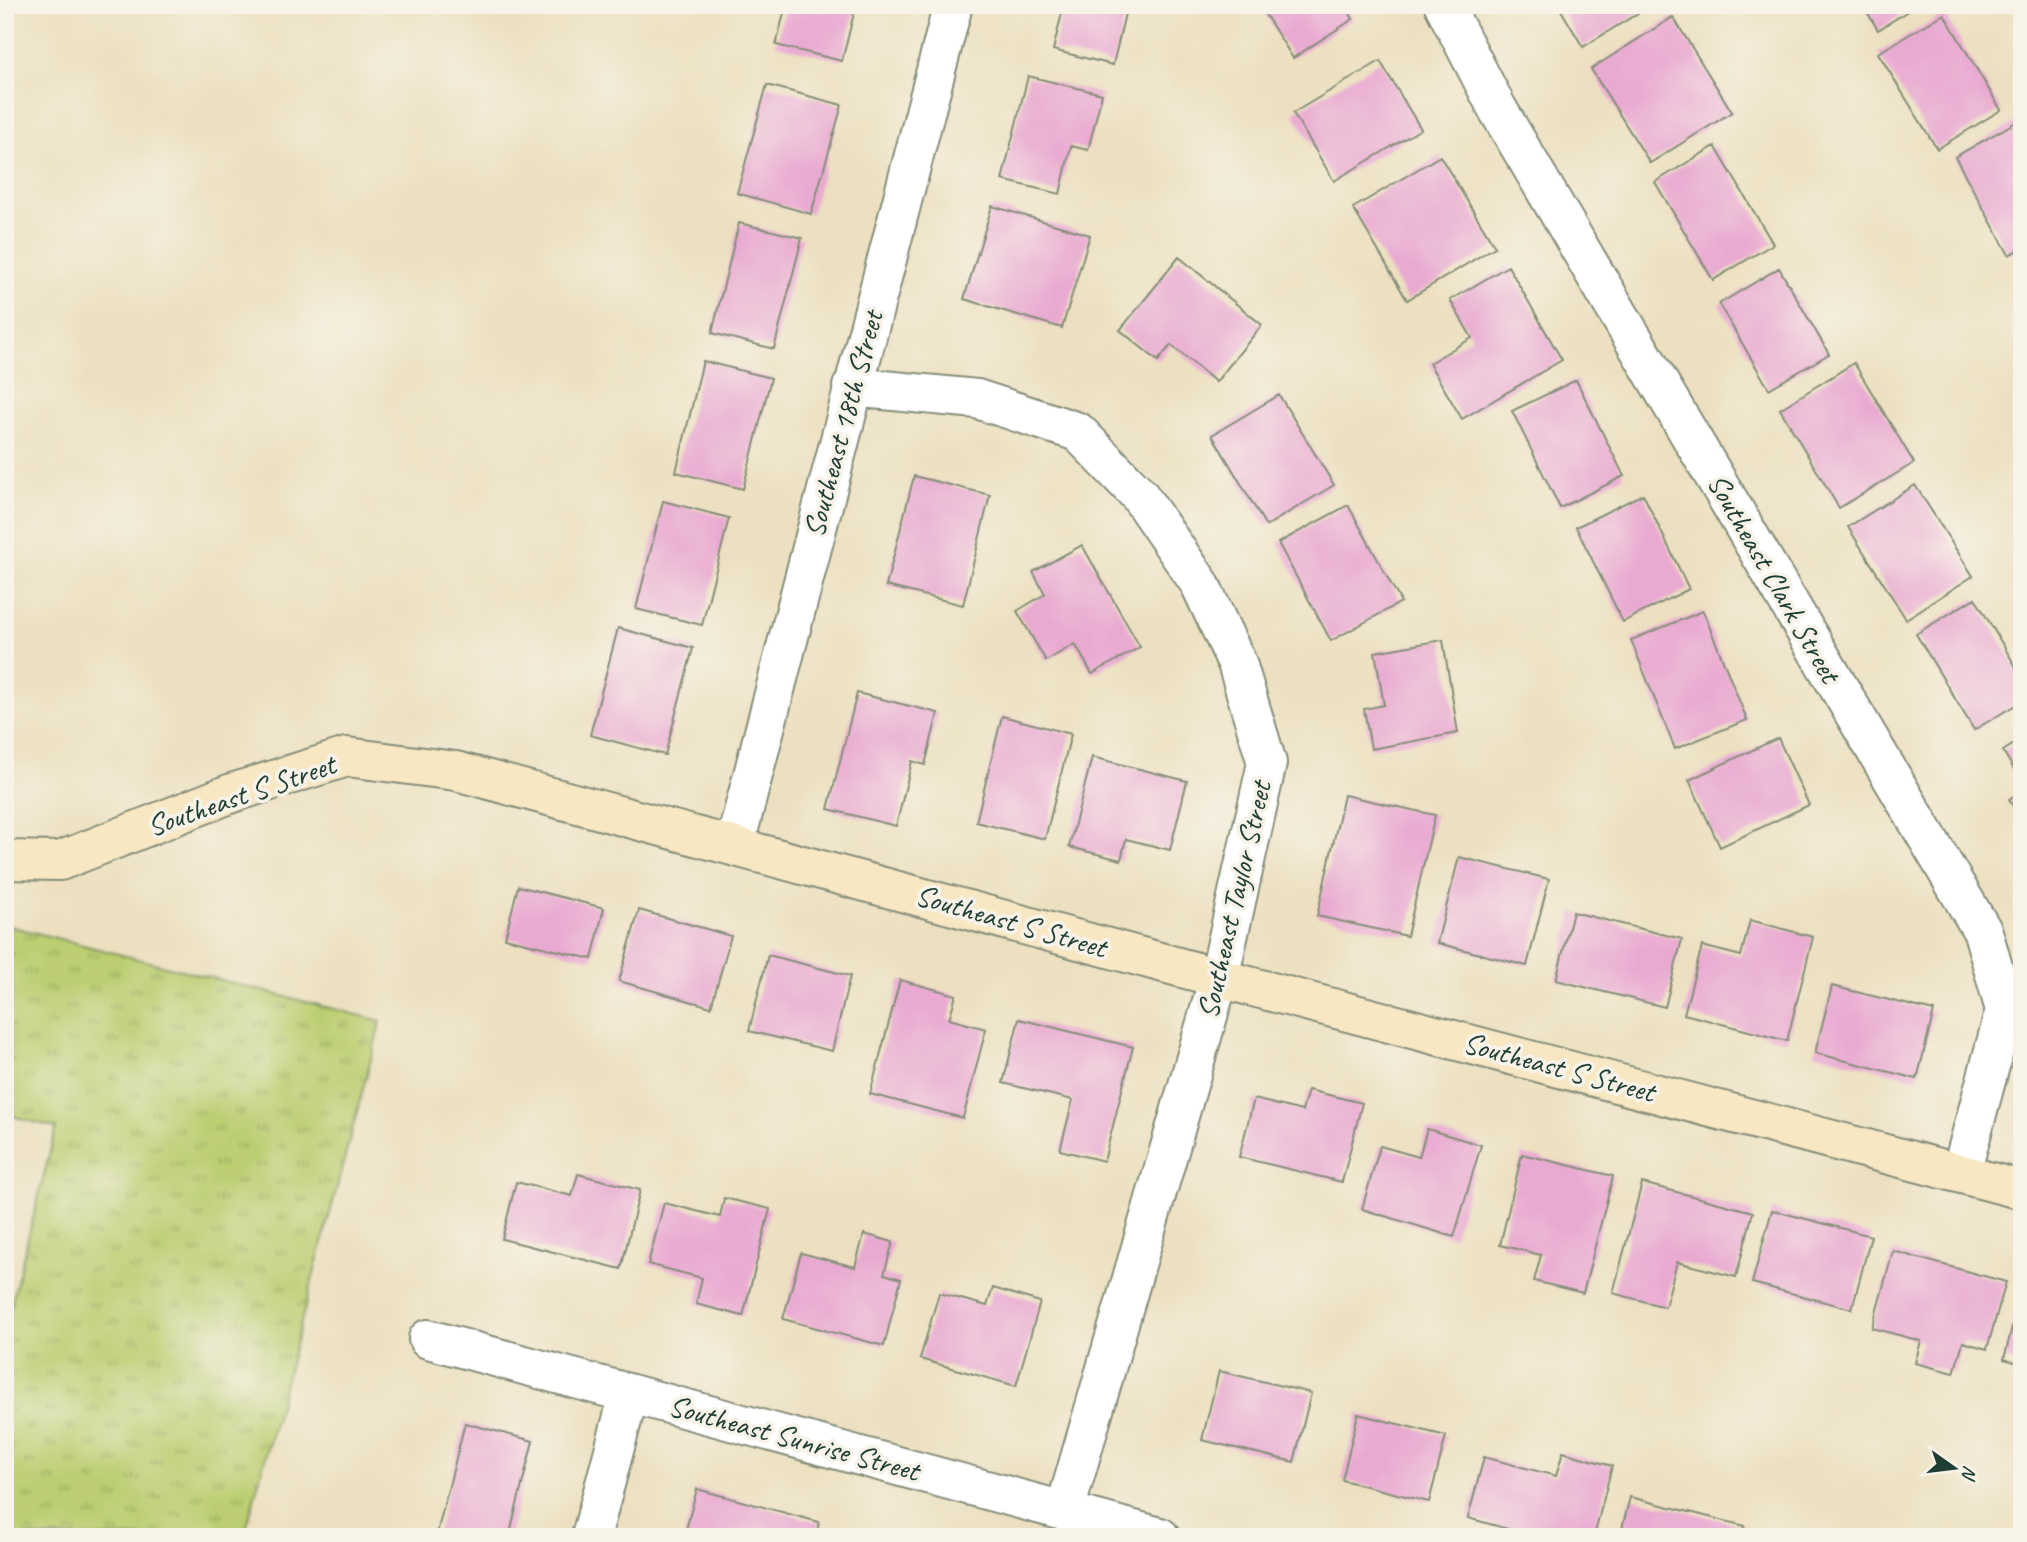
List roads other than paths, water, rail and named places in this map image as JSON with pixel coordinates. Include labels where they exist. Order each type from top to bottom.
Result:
[{"type":"street","name":"Southeast 18th Street","points":[[735,844],[953,5]]},
{"type":"street","name":"Southeast Clark Street","points":[[1444,5],[1497,108],[1983,932],[2005,1010],[1961,1173]]},
{"type":"street","name":"Southeast Taylor Street","points":[[852,387],[977,399],[1078,432],[1139,495],[1200,584],[1237,663],[1267,763],[1219,978],[1065,1510]]},
{"type":"street","name":"Southeast S Street","points":[[5,860],[60,861],[232,793],[347,757],[456,771],[735,844],[1219,978],[2022,1190]]},
{"type":"street","name":"Southeast Sunrise Street","points":[[428,1339],[1160,1537]]},
{"type":"street","points":[[592,1537],[629,1394]]}]
